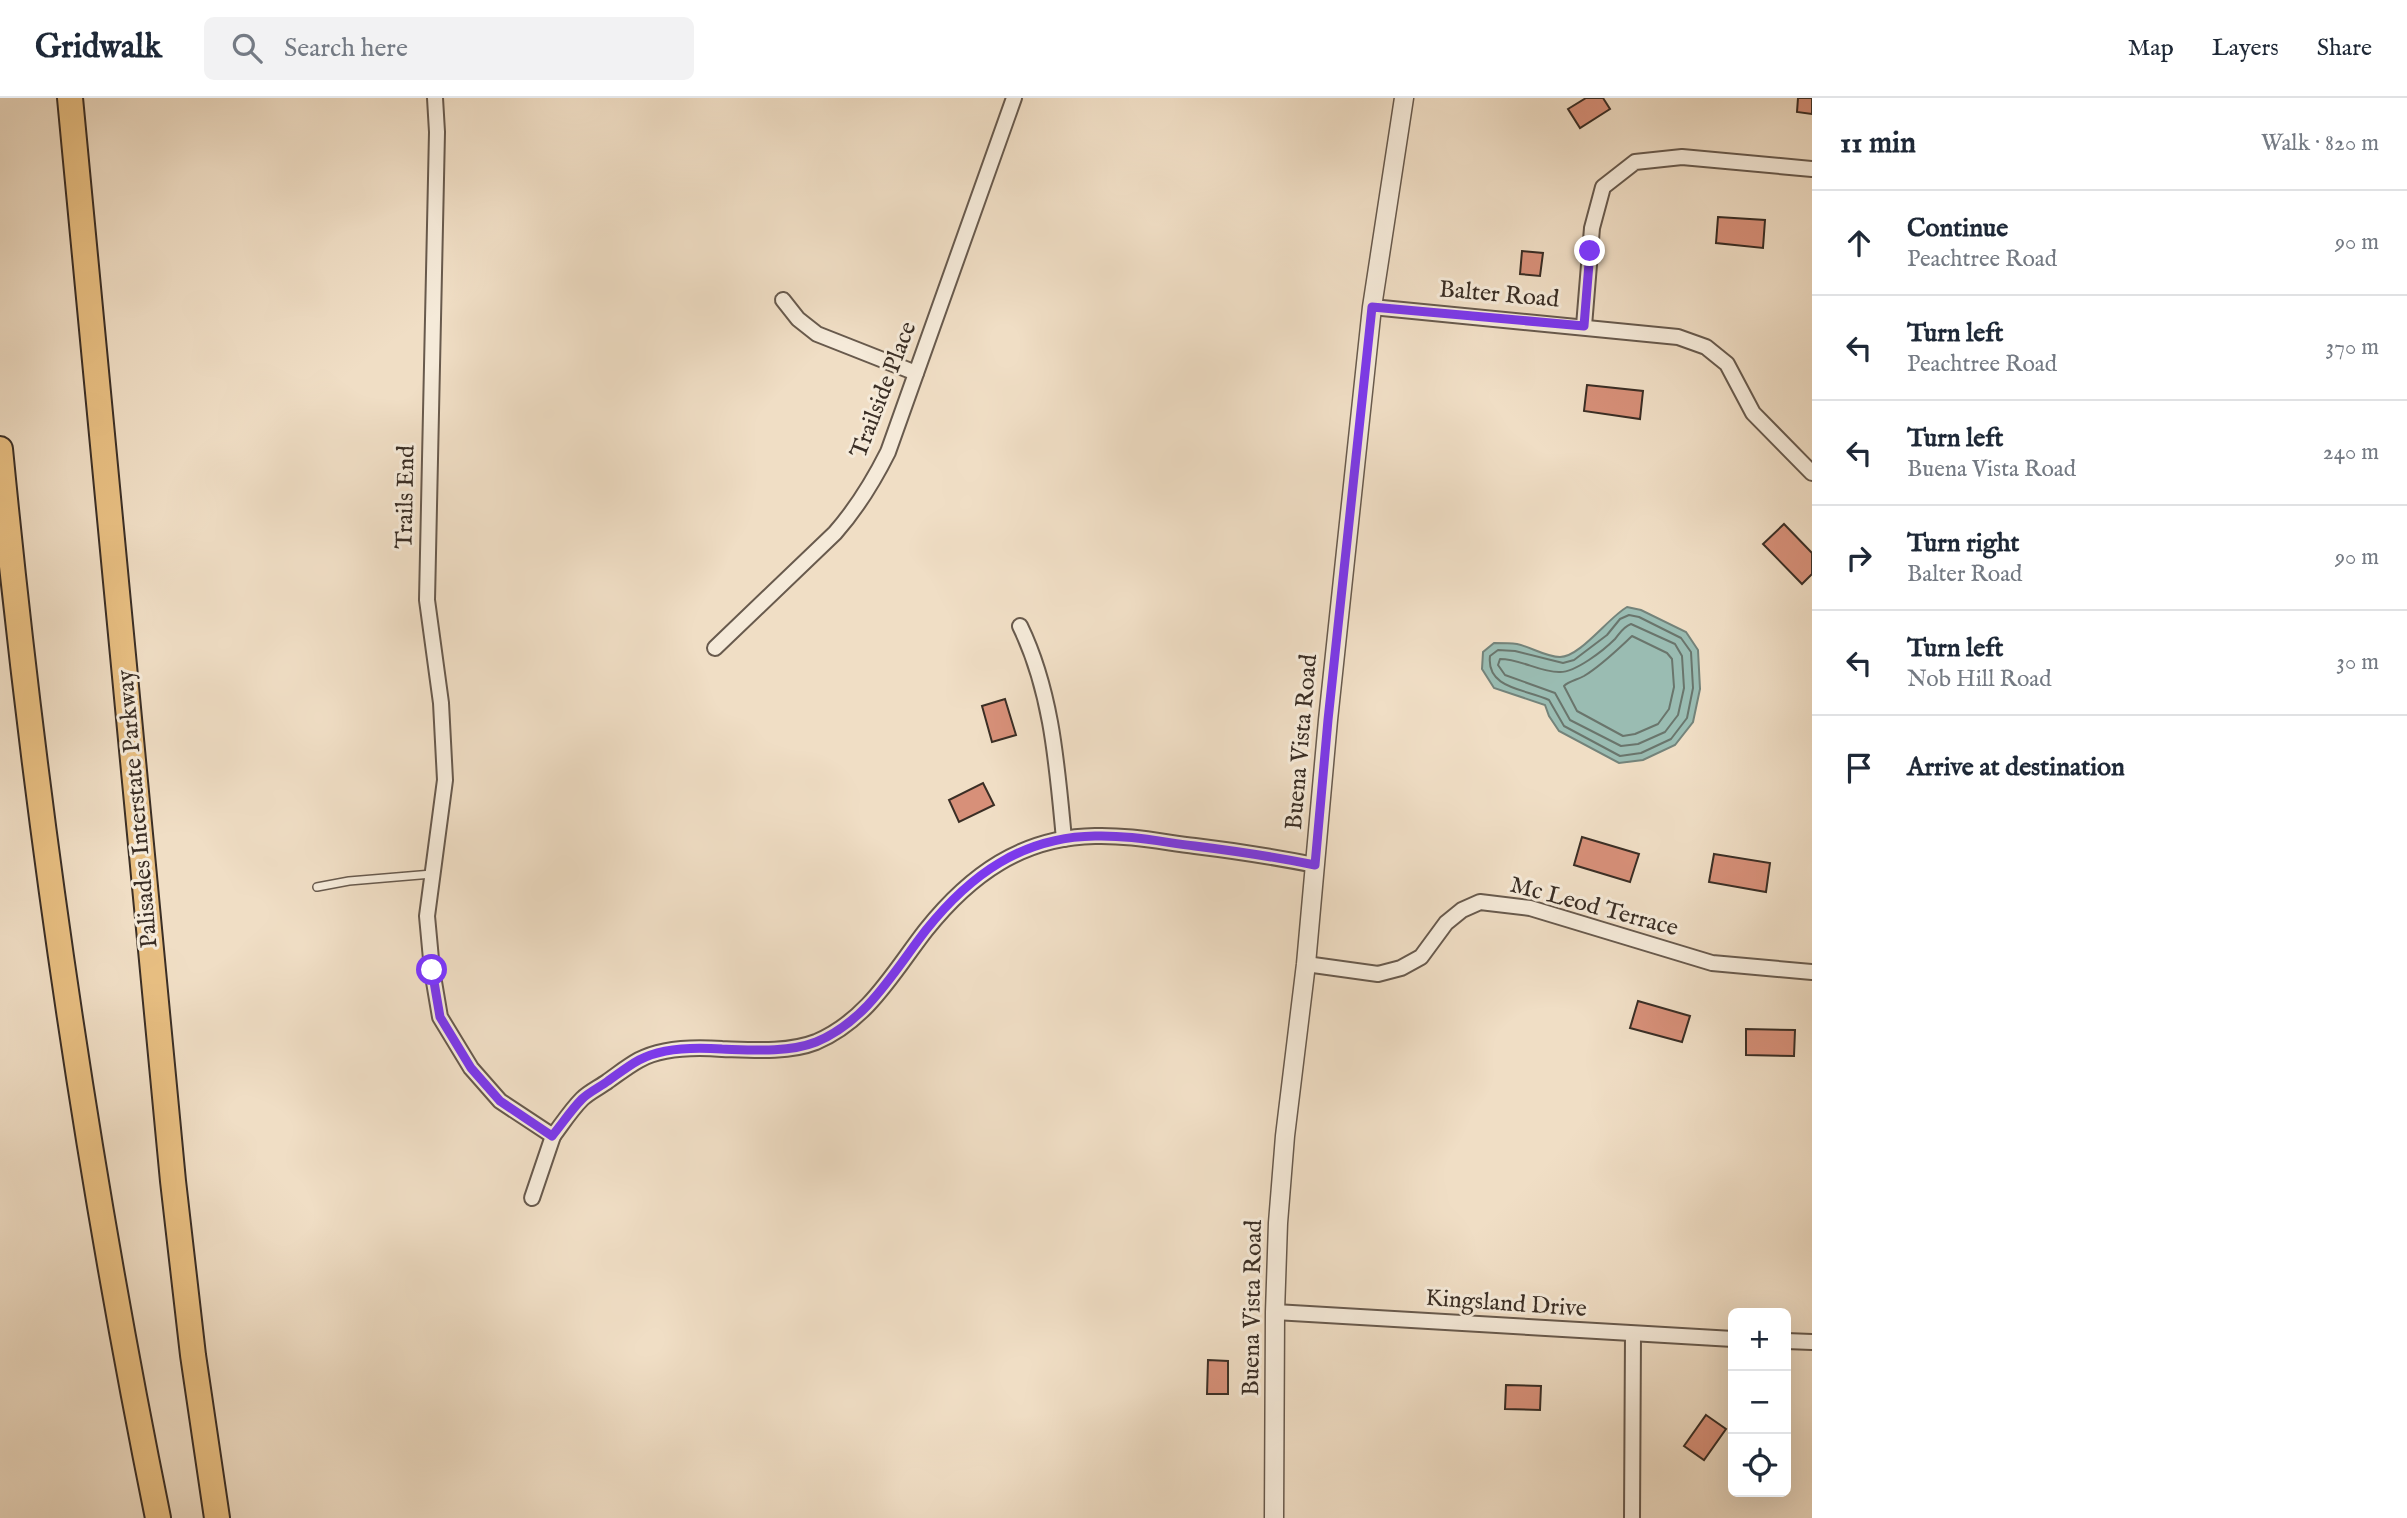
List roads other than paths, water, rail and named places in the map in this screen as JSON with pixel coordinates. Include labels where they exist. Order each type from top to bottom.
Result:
[{"type":"highway","name":"Palisades Interstate Parkway","points":[[70,98],[179,1238],[217,1518]]},
{"type":"highway","points":[[0,449],[25,692],[65,997],[114,1289],[158,1518]]},
{"type":"street","name":"Trails End","points":[[435,98],[437,132],[427,600],[441,704],[445,780],[427,916],[432,970],[440,1017],[471,1068],[500,1101],[552,1136]]},
{"type":"street","name":"Trailside Place","points":[[715,648],[852,513],[871,486],[888,452],[1014,98]]},
{"type":"street","name":"Buena Vista Road","points":[[1274,1518],[1276,1312],[1285,1136],[1306,964],[1328,720],[1372,307],[1404,98]]},
{"type":"street","points":[[1584,326],[1592,228],[1603,187],[1635,162],[1682,157],[1812,169]]},
{"type":"street","points":[[783,300],[798,319],[817,334],[916,373]]},
{"type":"street","name":"Balter Road","points":[[1372,307],[1678,337],[1706,347],[1727,364],[1753,413],[1812,473]]},
{"type":"street","points":[[1020,626],[1034,654],[1051,722],[1064,839]]},
{"type":"street","points":[[532,1198],[552,1136],[582,1098],[641,1059],[674,1050],[698,1047],[778,1049],[816,1042],[869,1005],[943,909],[973,880],[1008,856],[1032,846],[1094,836],[1233,849],[1315,865]]},
{"type":"street","name":"Mc Leod Terrace","points":[[1306,964],[1378,974],[1401,968],[1421,957],[1446,923],[1462,910],[1480,902],[1530,908],[1712,963],[1812,972]]},
{"type":"street","name":"Kingsland Drive","points":[[1276,1312],[1728,1339]]},
{"type":"street","points":[[1632,1518],[1633,1334]]},
{"type":"street","points":[[1791,1341],[1812,1342]]},
{"type":"lane","points":[[317,887],[349,881],[432,874]]},
{"type":"water","points":[[1627,607],[1641,610],[1686,632],[1698,650],[1700,689],[1693,722],[1675,745],[1643,760],[1619,763],[1559,731],[1545,705],[1494,688],[1482,669],[1483,652],[1494,643],[1517,644],[1555,657],[1568,655],[1585,644]]}]
